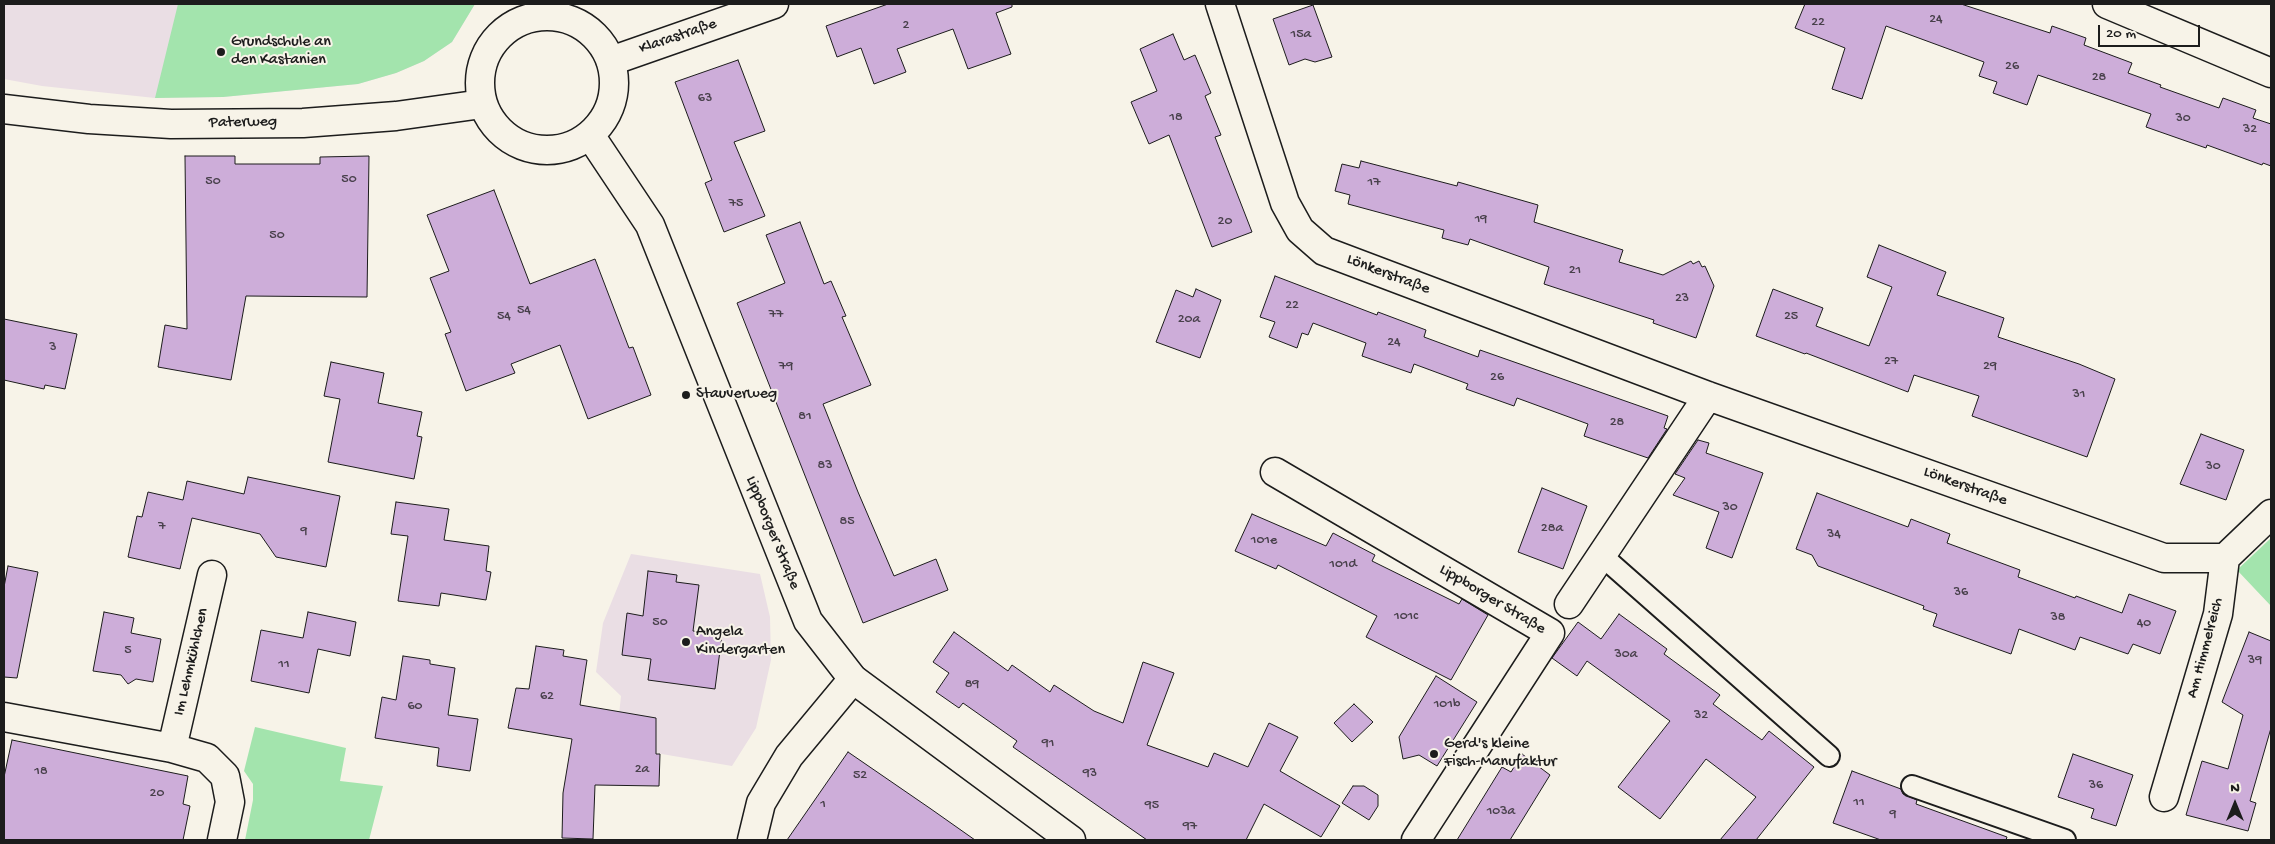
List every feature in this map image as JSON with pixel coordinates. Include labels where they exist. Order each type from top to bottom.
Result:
[{"type":"street","name":"Klarastraße","points":[[611,61],[774,4]]},
{"type":"street","name":"Lönkerstraße","points":[[1220,4],[1285,203],[1300,230],[1324,251],[1708,396],[2164,558],[2225,558]]},
{"type":"street","points":[[2107,4],[2271,73]]},
{"type":"street","points":[[542,10],[577,22],[597,39],[611,61],[614,88],[612,101],[600,125],[590,135],[574,144],[556,150],[537,150],[519,144],[503,135],[491,120],[482,104],[479,86],[486,52],[496,38],[510,26],[542,10]]},
{"type":"street","name":"Paterweg","points":[[4,109],[171,124],[303,122],[396,116],[482,104]]},
{"type":"street","name":"Lippborger Straße","points":[[590,135],[650,225],[808,621],[853,678],[1071,840]]},
{"type":"street","points":[[1569,604],[1708,396]]},
{"type":"street","name":"Lippborger Straße","points":[[1275,472],[1550,633],[1416,840]]},
{"type":"street","points":[[2225,558],[2271,514]]},
{"type":"street","name":"Am Himmelreich","points":[[2164,797],[2218,614],[2225,558]]},
{"type":"street","name":"Im Lehmkühlchen","points":[[172,748],[212,576]]},
{"type":"street","points":[[752,840],[762,803],[789,756],[853,678]]},
{"type":"street","points":[[4,716],[172,748],[207,758],[225,776],[230,802],[222,840]]},
{"type":"lane","points":[[1601,556],[1829,756]]},
{"type":"lane","points":[[1912,786],[2065,840]]},
{"type":"shaded area","name":"Grundschule an den Kastanien","points":[[4,4],[475,4],[452,42],[424,61],[396,73],[358,84],[223,97],[155,98],[42,86],[4,79]]},
{"type":"shaded area","name":"Angela Kindergarten","points":[[631,554],[760,574],[770,617],[771,660],[756,728],[732,766],[656,753],[615,752],[621,696],[596,672],[603,623]]},
{"type":"green space","name":"Grundschule an den Kastanien","points":[[178,4],[475,4],[452,42],[424,61],[396,73],[358,84],[223,97],[155,98]]},
{"type":"green space","points":[[2271,538],[2271,606],[2237,570]]},
{"type":"green space","points":[[255,727],[346,748],[340,781],[383,786],[369,840],[245,840],[253,800],[253,784],[244,771]]},
{"type":"building","points":[[888,4],[1012,4],[1012,7],[996,13],[1011,54],[968,69],[953,29],[897,49],[906,72],[874,84],[861,48],[837,57],[826,26]]},
{"type":"building","points":[[1805,4],[1961,4],[2050,33],[2052,26],[2086,38],[2084,45],[2132,63],[2128,73],[2161,85],[2160,87],[2219,108],[2223,98],[2256,110],[2253,118],[2271,124],[2271,166],[2263,163],[2262,165],[2207,145],[2206,148],[2146,127],[2151,114],[2038,75],[2027,105],[1993,93],[1997,82],[1979,76],[1984,62],[1886,26],[1862,99],[1832,89],[1845,48],[1795,28]]},
{"type":"building","points":[[1313,5],[1332,57],[1315,62],[1305,59],[1289,65],[1273,19]]},
{"type":"building","points":[[1173,34],[1184,60],[1195,55],[1211,93],[1205,96],[1221,135],[1215,137],[1252,232],[1212,247],[1169,135],[1149,144],[1131,102],[1157,91],[1140,49]]},
{"type":"building","points":[[738,60],[765,131],[734,142],[765,216],[724,232],[705,183],[712,180],[675,82]]},
{"type":"building","points":[[185,156],[235,156],[235,164],[320,164],[320,157],[369,156],[367,297],[246,296],[231,380],[158,367],[165,325],[187,329]]},
{"type":"building","points":[[1361,161],[1457,186],[1458,182],[1538,205],[1534,222],[1623,250],[1619,262],[1663,275],[1691,261],[1693,264],[1699,261],[1702,267],[1705,266],[1714,286],[1696,338],[1653,323],[1654,320],[1544,284],[1549,267],[1470,239],[1468,245],[1442,238],[1444,230],[1348,204],[1350,195],[1335,191],[1342,164],[1359,168]]},
{"type":"building","points":[[494,190],[530,284],[595,259],[629,348],[633,347],[651,395],[588,419],[560,345],[511,364],[515,373],[466,391],[445,334],[451,332],[430,278],[449,271],[427,215]]},
{"type":"building","points":[[800,222],[824,284],[831,281],[846,316],[842,317],[871,385],[823,404],[858,492],[894,576],[936,559],[948,590],[863,623],[737,303],[785,283],[766,235]]},
{"type":"building","points":[[1879,245],[1946,272],[1937,295],[2004,318],[1998,337],[2079,364],[2115,379],[2087,457],[1972,416],[1979,396],[1914,375],[1908,392],[1756,336],[1773,289],[1823,308],[1816,326],[1869,346],[1892,287],[1867,277]]},
{"type":"building","points":[[1275,276],[1377,315],[1378,312],[1426,330],[1424,337],[1478,357],[1480,350],[1668,416],[1664,428],[1667,429],[1648,458],[1584,436],[1588,424],[1517,398],[1514,406],[1466,389],[1468,384],[1414,364],[1411,373],[1362,356],[1366,343],[1313,323],[1308,335],[1302,333],[1297,348],[1269,337],[1275,322],[1260,317]]},
{"type":"building","points":[[1196,289],[1221,300],[1200,358],[1156,342],[1176,290],[1193,297]]},
{"type":"building","points":[[4,319],[77,334],[65,389],[45,385],[44,389],[4,380]]},
{"type":"building","points":[[331,362],[384,373],[378,403],[422,412],[417,436],[422,437],[414,479],[328,462],[340,399],[324,396]]},
{"type":"building","points":[[2201,434],[2244,450],[2226,500],[2180,484]]},
{"type":"building","points":[[1698,440],[1709,443],[1706,453],[1763,473],[1732,558],[1706,548],[1719,512],[1673,495],[1685,478],[1675,474]]},
{"type":"building","points":[[248,477],[340,496],[326,567],[276,557],[260,534],[192,518],[180,569],[128,557],[137,516],[142,517],[148,492],[183,500],[187,481],[244,494]]},
{"type":"building","points":[[1542,488],[1587,506],[1563,569],[1518,552]]},
{"type":"building","points":[[1817,493],[1908,527],[1911,519],[1950,534],[1947,543],[2020,570],[2018,577],[2075,598],[2076,596],[2122,613],[2129,594],[2176,611],[2160,654],[2133,644],[2128,654],[2080,637],[2075,650],[2019,629],[2011,654],[1933,626],[1937,614],[1923,609],[1924,606],[1818,566],[1812,555],[1796,549]]},
{"type":"building","points":[[396,502],[449,509],[444,540],[489,546],[486,571],[491,572],[486,600],[441,593],[439,606],[398,601],[408,536],[391,534]]},
{"type":"building","points":[[1252,514],[1326,546],[1333,533],[1375,555],[1372,561],[1459,604],[1462,599],[1488,615],[1451,680],[1366,637],[1377,616],[1278,565],[1276,569],[1235,551]]},
{"type":"building","points":[[8,566],[38,572],[17,678],[4,677],[4,587]]},
{"type":"building","points":[[648,571],[677,575],[676,582],[699,585],[693,631],[722,635],[715,689],[648,680],[651,659],[622,655],[627,613],[643,616]]},
{"type":"building","points":[[104,612],[134,618],[131,633],[161,639],[153,682],[136,679],[128,684],[121,675],[93,671]]},
{"type":"building","points":[[308,612],[356,622],[350,656],[318,649],[309,693],[251,681],[261,630],[303,638]]},
{"type":"building","points":[[1619,614],[1667,649],[1664,654],[1720,695],[1713,704],[1762,740],[1769,731],[1814,767],[1756,840],[1720,840],[1756,797],[1706,759],[1660,819],[1618,787],[1670,721],[1587,661],[1577,676],[1552,658],[1578,622],[1601,639]]},
{"type":"building","points":[[954,632],[1008,671],[1012,665],[1050,692],[1054,685],[1094,711],[1123,723],[1143,662],[1174,673],[1147,745],[1208,767],[1214,753],[1248,767],[1269,723],[1298,737],[1280,771],[1340,806],[1321,837],[1264,804],[1246,840],[1147,840],[1013,747],[1017,741],[963,703],[959,708],[936,692],[949,673],[933,662]]},
{"type":"building","points":[[2249,632],[2271,641],[2271,728],[2250,801],[2256,803],[2248,831],[2186,815],[2202,761],[2228,769],[2243,715],[2222,702]]},
{"type":"building","points":[[536,646],[564,650],[563,656],[587,660],[580,705],[656,718],[656,754],[660,754],[659,786],[595,785],[593,839],[562,838],[563,793],[572,739],[508,728],[516,688],[529,689]]},
{"type":"building","points":[[403,656],[430,660],[430,664],[455,668],[448,715],[478,719],[470,771],[437,766],[439,748],[375,738],[382,697],[396,700]]},
{"type":"building","points":[[1436,676],[1477,702],[1437,766],[1419,755],[1403,759],[1399,737]]},
{"type":"building","points":[[1354,704],[1373,722],[1352,742],[1334,723]]},
{"type":"building","points":[[12,740],[188,776],[183,804],[190,806],[183,840],[4,840],[4,777]]},
{"type":"building","points":[[848,752],[931,809],[975,840],[787,840]]},
{"type":"building","points":[[1522,754],[1550,775],[1510,840],[1457,840],[1502,767],[1511,772]]},
{"type":"building","points":[[2073,754],[2133,775],[2116,826],[2091,818],[2094,809],[2058,797]]},
{"type":"building","points":[[1852,771],[1901,789],[1903,794],[1917,800],[1916,804],[2007,837],[2006,840],[1881,840],[1833,823]]},
{"type":"building","points":[[1353,786],[1364,786],[1378,795],[1378,806],[1369,820],[1342,803]]},
{"type":"place","name":"Grundschule an den Kastanien","points":[[221,52]]},
{"type":"place","name":"Stauverweg","points":[[686,395]]},
{"type":"place","name":"Angela Kindergarten","points":[[686,642]]},
{"type":"place","name":"Gerd's kleine Fisch-Manufaktur","points":[[1434,754]]}]
